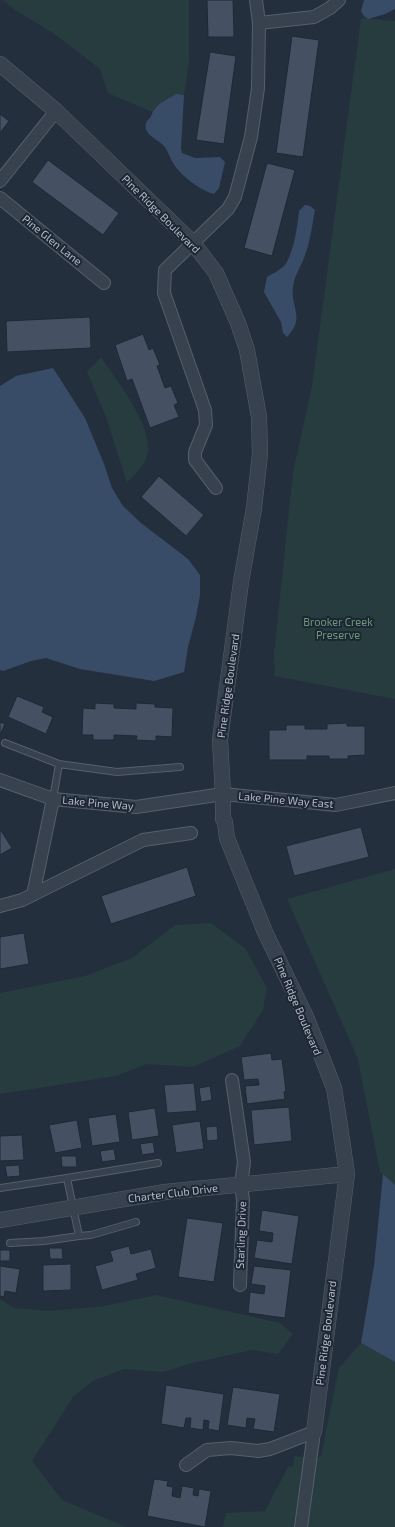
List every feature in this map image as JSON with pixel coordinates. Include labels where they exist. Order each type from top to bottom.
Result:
[{"type":"street","points":[[216,488],[195,460],[195,452],[206,425],[204,410],[164,293],[165,270],[228,209],[235,197],[250,137],[258,88],[259,24],[256,0]]},
{"type":"street","points":[[259,24],[314,17],[330,8],[339,0]]},
{"type":"street","name":"Pine Ridge Boulevard","points":[[0,64],[56,111],[193,243],[216,273],[238,323],[247,350],[260,417],[260,454],[254,508],[241,582],[220,740],[223,819],[225,822],[227,838],[265,932],[306,1019],[334,1088],[347,1174],[301,1527]]},
{"type":"street","points":[[0,181],[56,111]]},
{"type":"street","name":"Pine Glen Lane","points":[[0,198],[104,283]]},
{"type":"street","name":"Lake Pine Way","points":[[0,780],[53,799],[136,807],[223,794]]},
{"type":"street","name":"Lake Pine Way East","points":[[223,794],[336,805],[395,793]]},
{"type":"street","points":[[34,894],[53,799]]},
{"type":"street","points":[[0,906],[22,900],[143,840],[192,833]]},
{"type":"street","name":"Starling Drive","points":[[232,1080],[244,1162],[240,1184],[243,1200],[240,1285]]},
{"type":"street","name":"Charter Club Drive","points":[[0,1220],[165,1192],[347,1174]]},
{"type":"street","points":[[186,1465],[206,1450],[231,1448],[258,1451],[270,1449],[314,1432]]},
{"type":"lane","points":[[5,743],[59,764],[117,772],[180,767]]},
{"type":"lane","points":[[53,799],[59,764]]},
{"type":"lane","points":[[0,1188],[158,1163]]},
{"type":"lane","points":[[67,1178],[79,1236]]},
{"type":"lane","points":[[10,1243],[44,1241],[91,1235],[136,1222]]},
{"type":"green space","points":[[3,0],[189,0],[189,61],[184,95],[170,97],[162,102],[152,112],[108,93],[100,69],[53,33],[15,10]]},
{"type":"green space","name":"Brooker Creek Preserve","points":[[361,18],[395,21],[395,699],[274,676],[275,665],[273,664],[293,472],[312,386]]},
{"type":"green space","points":[[101,357],[134,407],[147,436],[148,449],[145,461],[127,483],[106,417],[87,372]]},
{"type":"green space","points":[[395,869],[395,1185],[380,1172],[358,1059],[287,899]]},
{"type":"green space","points":[[211,923],[245,948],[267,988],[263,1010],[240,1046],[193,1067],[147,1064],[116,1076],[0,1094],[0,993],[85,976],[132,958],[175,925]]},
{"type":"green space","points":[[156,1295],[280,1323],[293,1334],[278,1354],[252,1350],[192,1363],[161,1372],[124,1369],[93,1381],[73,1397],[32,1461],[62,1500],[126,1527],[0,1527],[0,1299],[14,1308],[49,1311],[105,1306]]},
{"type":"green space","points":[[361,1343],[395,1362],[395,1527],[223,1527],[226,1513],[265,1511],[288,1467],[293,1466],[294,1456],[316,1458],[321,1456],[339,1368]]},
{"type":"water","points":[[364,0],[395,0],[395,9],[385,14],[368,19],[361,11]]},
{"type":"water","points":[[176,94],[184,95],[182,153],[195,158],[220,157],[225,162],[219,188],[214,194],[197,186],[176,168],[164,146],[147,131],[146,123],[151,117],[155,108]]},
{"type":"water","points":[[305,205],[310,206],[315,210],[308,246],[294,283],[293,301],[296,312],[296,323],[293,330],[287,337],[283,333],[281,322],[264,292],[267,277],[287,263],[296,232],[299,211]]},
{"type":"water","points":[[53,368],[85,418],[112,488],[123,506],[141,523],[188,559],[200,575],[200,595],[184,672],[154,681],[80,669],[46,658],[31,661],[3,671],[0,670],[0,386],[16,376]]},
{"type":"water","points":[[383,1174],[395,1185],[395,1362],[361,1343],[374,1266]]},
{"type":"building","points":[[207,0],[233,0],[234,37],[208,37]]},
{"type":"building","points":[[292,36],[319,40],[303,157],[276,153]]},
{"type":"building","points":[[210,52],[236,56],[224,144],[196,140]]},
{"type":"building","points":[[0,114],[9,121],[0,133]]},
{"type":"building","points":[[48,160],[119,213],[103,235],[32,182]]},
{"type":"building","points":[[267,163],[295,170],[272,256],[244,248]]},
{"type":"building","points":[[90,317],[91,348],[7,352],[6,321]]},
{"type":"building","points":[[143,334],[149,350],[153,348],[160,365],[157,366],[165,388],[171,386],[178,403],[174,405],[179,417],[150,428],[132,379],[127,381],[115,345]]},
{"type":"building","points":[[159,476],[204,515],[186,536],[141,497]]},
{"type":"building","points":[[17,696],[44,707],[42,712],[53,717],[46,734],[8,717]]},
{"type":"building","points":[[95,703],[114,704],[114,708],[136,709],[136,703],[155,704],[155,707],[173,708],[172,737],[156,736],[156,741],[136,740],[137,736],[114,735],[114,740],[93,740],[93,735],[82,735],[83,708],[95,709]]},
{"type":"building","points":[[0,722],[5,724],[0,735]]},
{"type":"building","points":[[347,723],[347,726],[365,726],[365,755],[348,756],[348,759],[329,759],[329,756],[307,756],[307,760],[269,760],[269,730],[286,730],[286,725],[305,725],[305,729],[327,729],[327,724]]},
{"type":"building","points":[[361,827],[369,857],[294,876],[286,846]]},
{"type":"building","points":[[0,829],[12,848],[0,855]]},
{"type":"building","points":[[187,867],[196,896],[111,924],[101,896]]},
{"type":"building","points":[[24,933],[29,964],[0,969],[0,937]]},
{"type":"building","points":[[271,1053],[272,1060],[282,1059],[286,1091],[284,1092],[285,1099],[247,1104],[245,1086],[259,1085],[258,1079],[244,1080],[241,1057]]},
{"type":"building","points":[[194,1083],[197,1111],[167,1113],[164,1085]]},
{"type":"building","points":[[210,1086],[212,1100],[201,1102],[199,1088]]},
{"type":"building","points":[[289,1107],[292,1141],[254,1145],[251,1110]]},
{"type":"building","points":[[155,1108],[159,1136],[132,1140],[128,1112]]},
{"type":"building","points":[[116,1114],[120,1142],[92,1146],[88,1118]]},
{"type":"building","points":[[77,1120],[82,1148],[55,1153],[49,1125]]},
{"type":"building","points":[[200,1121],[204,1149],[176,1153],[172,1125]]},
{"type":"building","points":[[217,1126],[218,1140],[207,1141],[206,1127]]},
{"type":"building","points":[[22,1135],[24,1160],[0,1161],[0,1136]]},
{"type":"building","points":[[153,1142],[155,1153],[142,1155],[140,1144]]},
{"type":"building","points":[[114,1149],[116,1160],[102,1162],[100,1151]]},
{"type":"building","points":[[61,1156],[76,1156],[77,1167],[62,1167]]},
{"type":"building","points":[[19,1165],[20,1176],[7,1177],[5,1166]]},
{"type":"building","points":[[262,1210],[299,1216],[292,1264],[254,1258],[257,1240],[272,1242],[273,1233],[259,1231]]},
{"type":"building","points":[[187,1218],[223,1223],[214,1282],[178,1277]]},
{"type":"building","points":[[129,1246],[131,1254],[151,1249],[156,1268],[136,1274],[138,1280],[102,1290],[95,1266],[113,1261],[110,1251]]},
{"type":"building","points":[[49,1248],[62,1248],[63,1259],[50,1259]]},
{"type":"building","points":[[0,1250],[10,1250],[10,1261],[0,1261]]},
{"type":"building","points":[[71,1264],[71,1290],[43,1291],[43,1265]]},
{"type":"building","points":[[0,1266],[20,1269],[16,1293],[5,1291],[4,1297],[0,1296]]},
{"type":"building","points":[[254,1266],[291,1270],[285,1318],[248,1313],[250,1292],[264,1294],[265,1286],[251,1284]]},
{"type":"building","points":[[166,1385],[224,1394],[219,1431],[208,1429],[209,1421],[204,1420],[203,1430],[190,1428],[191,1418],[186,1418],[184,1428],[161,1424]]},
{"type":"building","points":[[233,1387],[280,1394],[274,1432],[253,1429],[255,1419],[247,1418],[246,1428],[227,1425]]},
{"type":"building","points":[[154,1479],[168,1481],[167,1486],[173,1487],[172,1496],[180,1498],[182,1486],[194,1488],[193,1495],[198,1496],[199,1489],[211,1491],[205,1527],[147,1516]]}]
